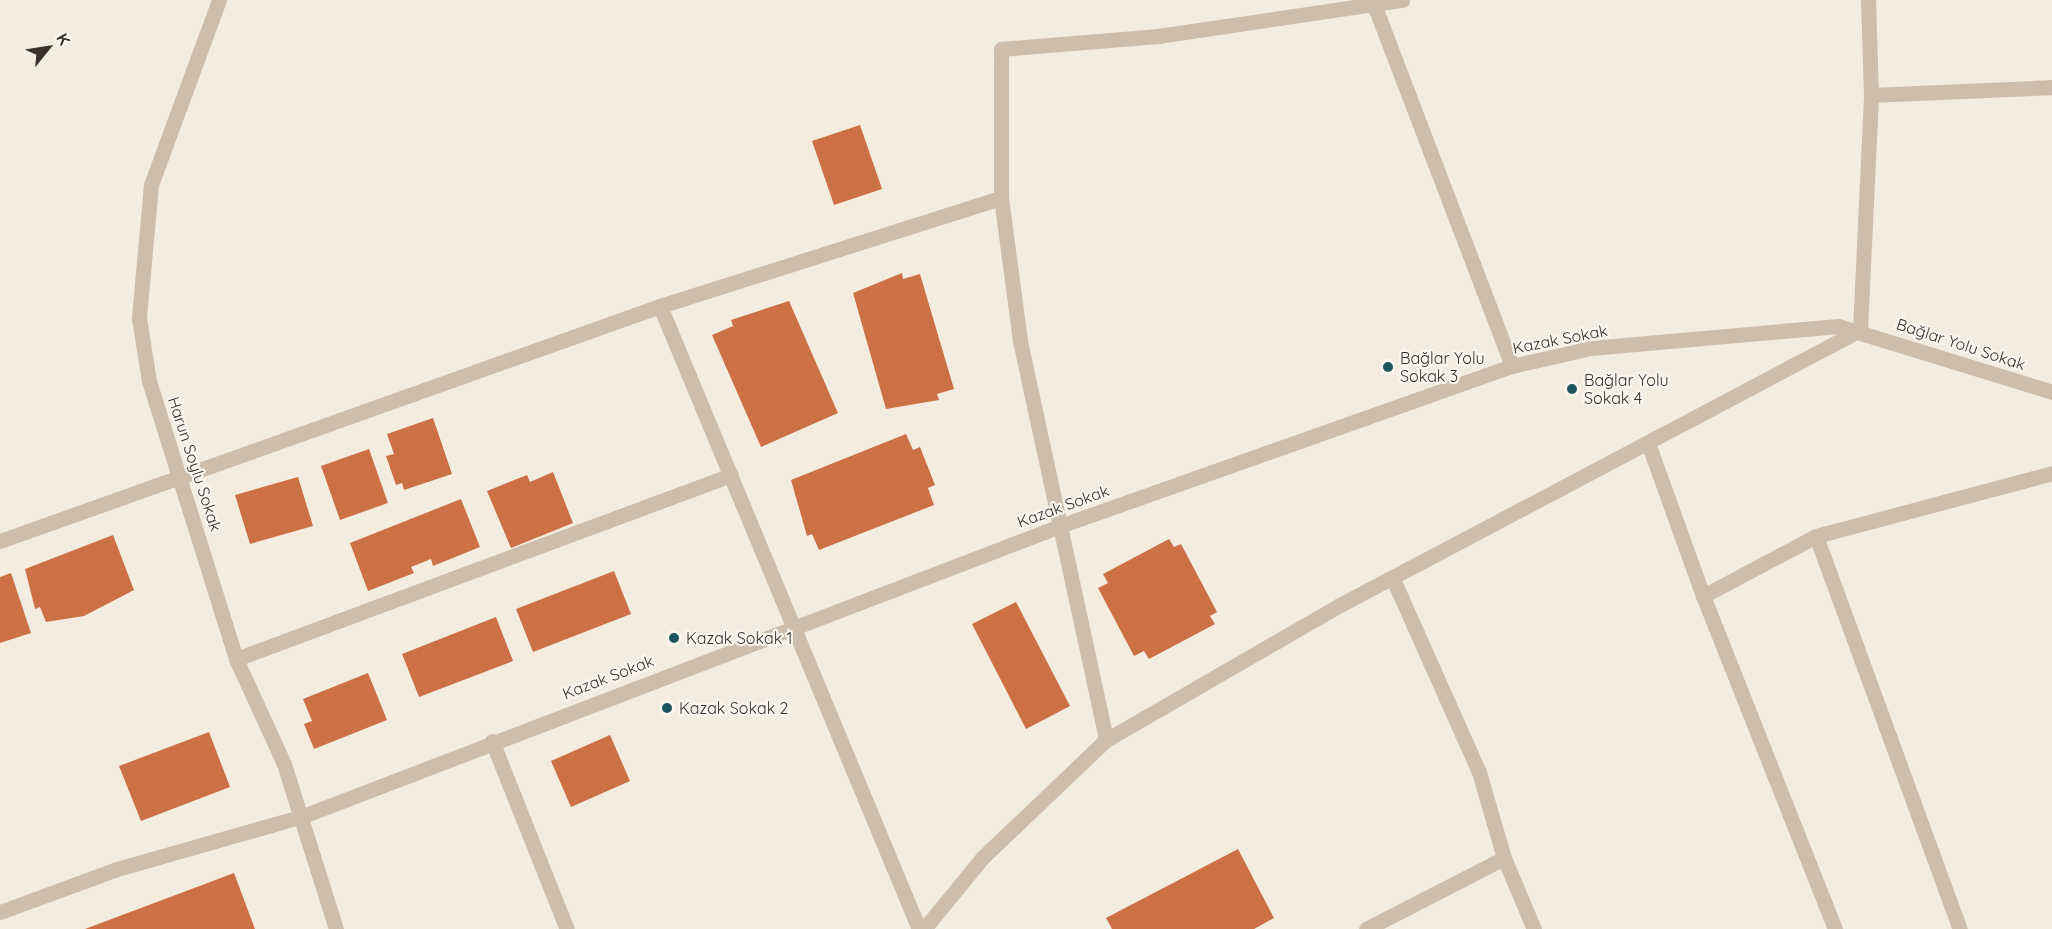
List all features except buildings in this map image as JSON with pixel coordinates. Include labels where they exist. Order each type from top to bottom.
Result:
[{"type":"street","name":"Harun Soylu Sokak","points":[[219,0],[151,185],[139,318],[149,381],[182,479],[236,659],[303,816],[336,929]]},
{"type":"street","points":[[1106,740],[1057,527],[1020,341],[1001,198],[1001,49],[1158,36],[1375,7],[1402,0]]},
{"type":"street","points":[[924,929],[983,856],[1106,740],[1393,579],[1860,330],[1871,95],[1868,0]]},
{"type":"street","points":[[1375,7],[1512,366]]},
{"type":"street","points":[[1871,95],[2052,87]]},
{"type":"street","points":[[0,541],[182,479],[660,306],[1001,198]]},
{"type":"street","points":[[660,306],[919,929]]},
{"type":"street","name":"Kazak Sokak","points":[[0,912],[117,869],[303,816],[793,625],[1057,527],[1512,366],[1592,348],[1838,326],[1860,330]]},
{"type":"street","name":"Bağlar Yolu Sokak","points":[[1860,330],[2052,392]]},
{"type":"street","points":[[1648,443],[1703,596],[1835,929]]},
{"type":"street","points":[[1703,596],[1816,536],[2052,473]]},
{"type":"street","points":[[236,659],[731,475]]},
{"type":"street","points":[[1816,536],[1960,929]]},
{"type":"street","points":[[1393,579],[1479,772],[1504,858],[1533,929]]},
{"type":"street","points":[[492,741],[567,929]]},
{"type":"street","points":[[1366,929],[1504,858]]},
{"type":"place","name":"Bağlar Yolu Sokak 3","points":[[1388,367]]},
{"type":"place","name":"Bağlar Yolu Sokak 4","points":[[1572,389]]},
{"type":"place","name":"Kazak Sokak 1","points":[[674,638]]},
{"type":"place","name":"Kazak Sokak 2","points":[[667,708]]}]
